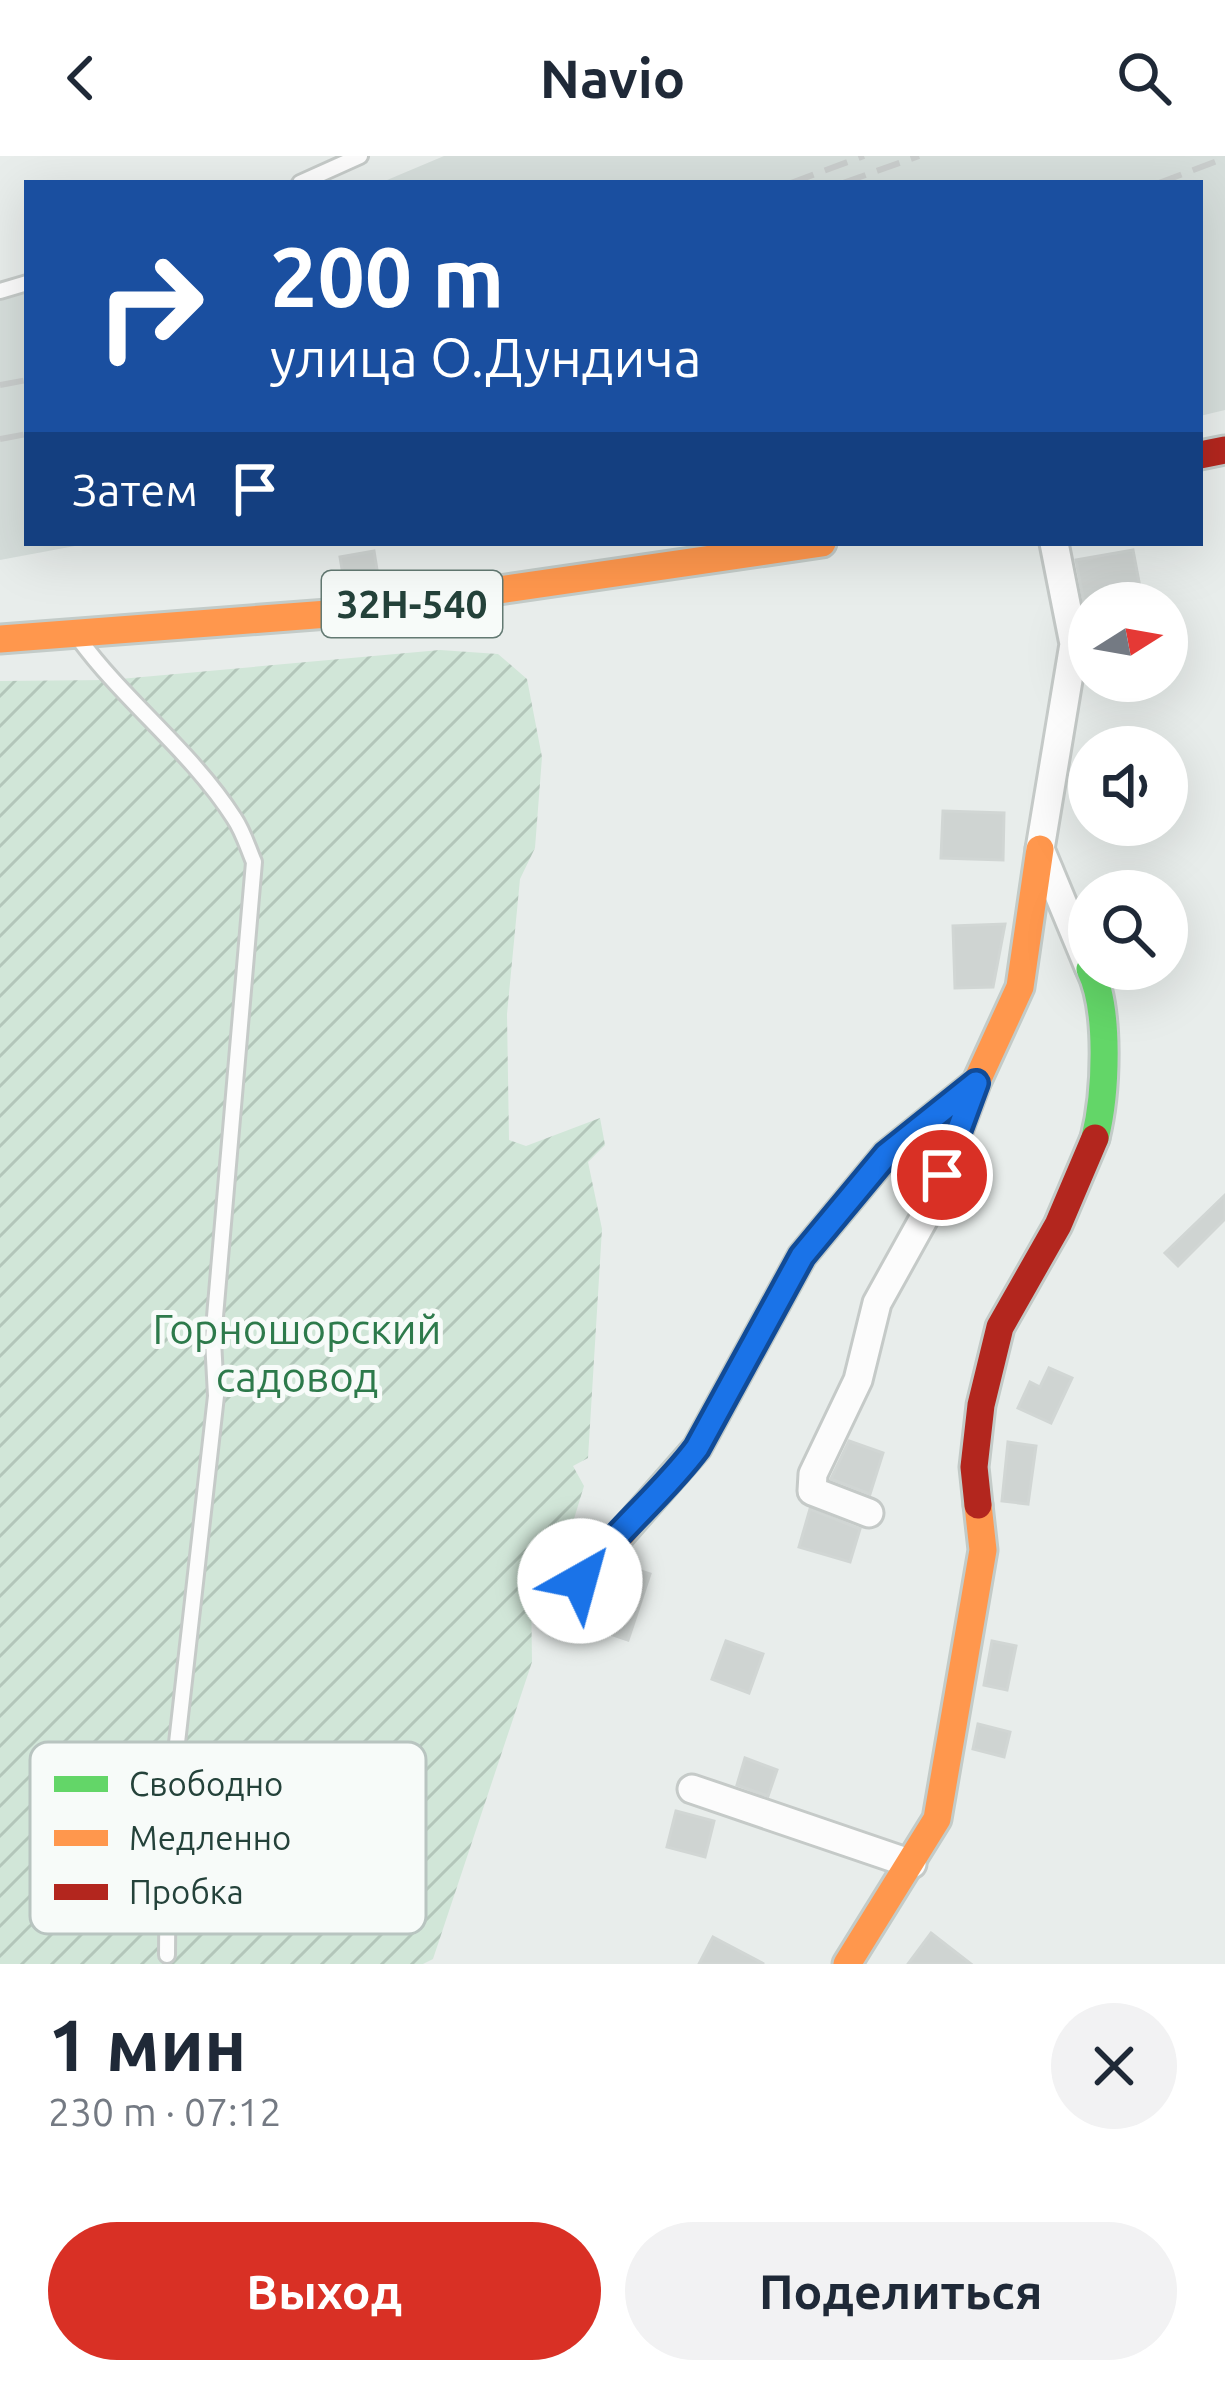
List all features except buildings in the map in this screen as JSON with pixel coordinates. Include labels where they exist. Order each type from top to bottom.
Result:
[{"type":"street","name":"32Н-540","points":[[0,639],[341,613],[801,546]]},
{"type":"street","points":[[869,1513],[812,1491],[813,1474],[858,1380],[877,1303],[928,1211],[976,1083],[1020,987],[1074,644],[1055,546]]},
{"type":"street","points":[[1040,849],[1068,917]]},
{"type":"street","points":[[847,1964],[937,1819],[983,1550],[974,1467],[981,1405],[1000,1328],[1058,1226],[1097,1133],[1103,1048],[1099,990]]},
{"type":"street","points":[[580,1581],[603,1548],[679,1473],[697,1448],[802,1256],[832,1217],[886,1155],[976,1083]]},
{"type":"street","points":[[692,1790],[912,1864]]},
{"type":"lane","points":[[307,180],[359,156]]},
{"type":"lane","points":[[76,634],[109,680],[209,786],[236,821],[254,862],[213,1340],[217,1396],[177,1742]]},
{"type":"lane","points":[[167,1934],[167,1955]]},
{"type":"shaded area","points":[[444,156],[1225,156],[1225,410],[1203,415],[1203,180],[387,180]]},
{"type":"shaded area","points":[[24,278],[24,546],[75,546],[0,560],[0,284]]},
{"type":"green space","name":"Горношорский садовод","points":[[440,650],[498,654],[527,679],[542,757],[535,848],[520,879],[507,1014],[509,1140],[526,1146],[600,1118],[605,1145],[588,1162],[602,1229],[588,1458],[573,1466],[584,1486],[570,1532],[573,1548],[551,1563],[531,1589],[532,1662],[433,1959],[423,1964],[0,1964],[0,681],[109,680]]},
{"type":"railway","points":[[799,180],[864,156]]},
{"type":"railway","points":[[851,180],[919,156]]},
{"type":"railway","points":[[1167,180],[1225,158]]},
{"type":"railway","points":[[0,385],[24,381]]},
{"type":"railway","points":[[0,439],[24,435]]},
{"type":"traffic: fast","points":[[1095,1138],[1104,1052],[1097,990]]},
{"type":"traffic: slow","points":[[0,639],[341,613],[801,546]]},
{"type":"traffic: slow","points":[[580,1581],[697,1448],[802,1256],[886,1155],[976,1083],[1020,987],[1040,849]]},
{"type":"traffic: slow","points":[[847,1964],[937,1819],[983,1550],[978,1505]]},
{"type":"traffic: jam","points":[[1203,454],[1225,450]]},
{"type":"traffic: jam","points":[[978,1505],[974,1467],[981,1405],[1000,1327],[1058,1225],[1095,1138]]},
{"type":"route","points":[[580,1581],[603,1548],[679,1473],[697,1448],[802,1256],[832,1217],[886,1155],[976,1083],[942,1175]]}]
